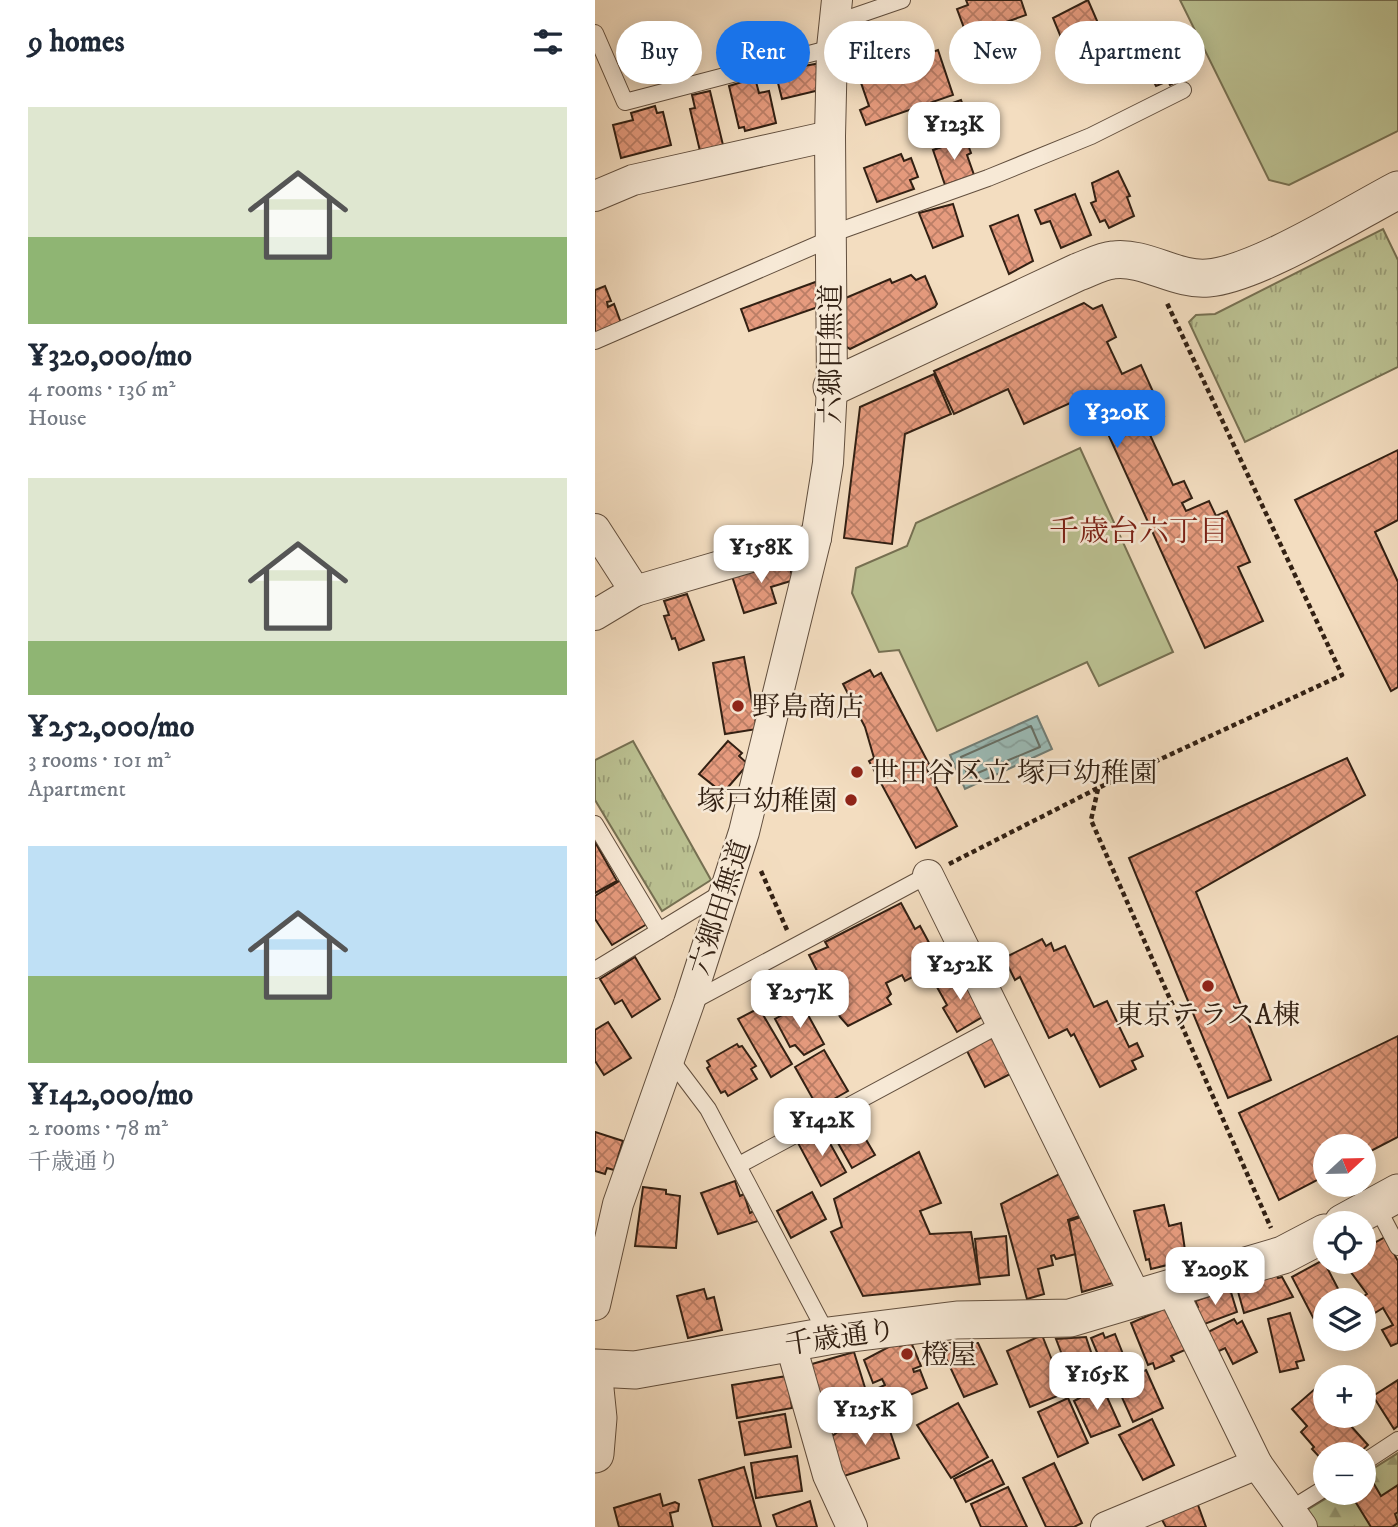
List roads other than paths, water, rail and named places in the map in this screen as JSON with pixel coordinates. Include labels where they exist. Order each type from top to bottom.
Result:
[{"type":"street","name":"六郷田無道","points":[[595,1305],[618,1204],[668,1056],[689,1003],[744,832],[816,538],[828,463],[832,387],[830,136],[832,84]]},
{"type":"street","points":[[595,196],[633,180],[830,136]]},
{"type":"street","points":[[832,387],[1078,272],[1112,260],[1149,265],[1193,277],[1220,276],[1275,254],[1398,190]]},
{"type":"street","points":[[595,529],[635,591]]},
{"type":"street","points":[[595,615],[635,591],[816,538]]},
{"type":"street","points":[[928,875],[1136,1297]]},
{"type":"street","points":[[1365,1211],[1387,1199]]},
{"type":"street","name":"千歳通り","points":[[595,1368],[635,1370],[828,1336],[957,1321],[1070,1318],[1283,1255],[1313,1239]]},
{"type":"street","points":[[1171,1287],[1257,1464],[1297,1518]]},
{"type":"street","points":[[790,1342],[828,1475],[852,1527]]},
{"type":"street","points":[[595,1390],[598,1418],[595,1454]]},
{"type":"street","points":[[1106,1527],[1257,1464]]},
{"type":"lane","points":[[843,21],[902,0]]},
{"type":"lane","points":[[595,33],[625,102],[824,28]]},
{"type":"lane","points":[[595,341],[830,237],[1091,136],[1183,90]]},
{"type":"lane","points":[[595,824],[659,930]]},
{"type":"lane","points":[[689,1003],[793,944],[928,875]]},
{"type":"lane","points":[[595,970],[725,891]]},
{"type":"lane","points":[[739,1165],[1002,1024]]},
{"type":"lane","points":[[668,1056],[708,1109],[828,1336]]},
{"type":"lane","points":[[1387,1199],[1398,1247]]},
{"type":"lane","points":[[1376,1454],[1398,1440]]},
{"type":"lane","points":[[1297,1518],[1313,1501]]},
{"type":"water","points":[[1037,716],[1052,749],[965,789],[950,755]]},
{"type":"place","name":"野島商店","points":[[738,706]]},
{"type":"place","name":"世田谷区立 塚戸幼稚園","points":[[857,772]]},
{"type":"place","name":"塚戸幼稚園","points":[[851,800]]},
{"type":"place","name":"東京テラスA棟","points":[[1208,986]]},
{"type":"place","name":"橙屋","points":[[907,1354]]},
{"type":"district","name":"千歳台六丁目","points":[[1139,531]]}]
